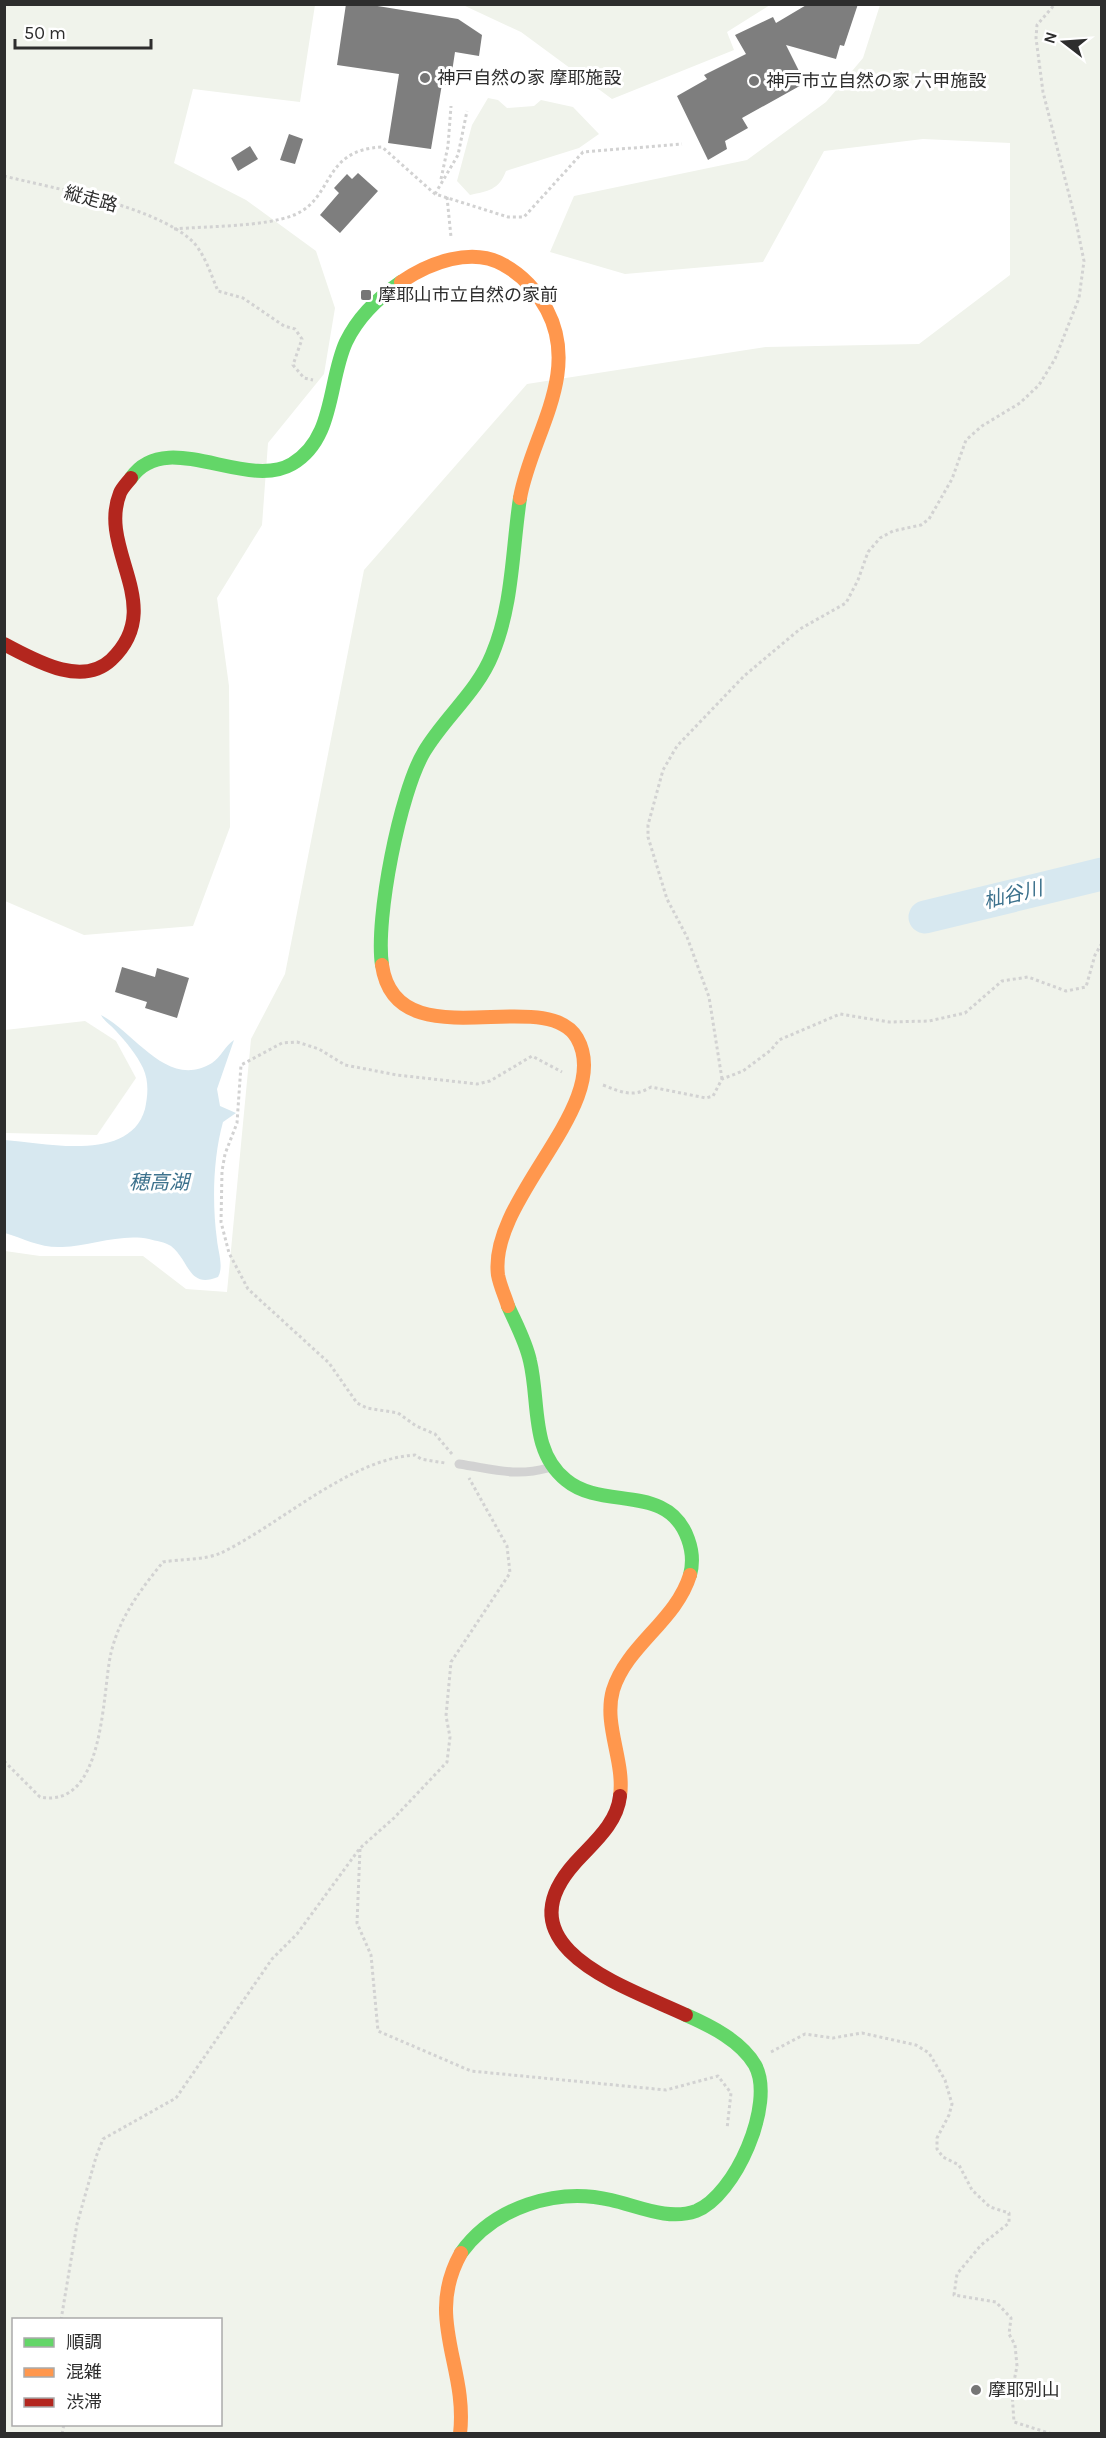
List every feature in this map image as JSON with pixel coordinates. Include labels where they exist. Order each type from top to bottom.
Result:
[{"type":"street","points":[[4,644],[41,663],[66,671],[92,670],[115,657],[129,640],[136,616],[120,544],[117,513],[121,493],[129,478],[149,463],[173,457],[255,472],[276,470],[296,461],[311,447],[322,425],[345,345],[356,325],[376,303],[413,275],[453,256],[477,256],[495,261],[534,288],[555,326],[561,372],[522,492],[510,594],[494,652],[478,681],[428,744],[413,772],[404,806],[382,922],[379,966],[385,982],[396,999],[417,1012],[440,1017],[540,1018],[563,1026],[573,1033],[581,1044],[586,1060],[584,1078],[571,1111],[504,1226],[497,1251],[498,1271],[502,1289],[527,1348],[542,1443],[552,1467],[564,1480],[582,1490],[645,1501],[668,1512],[680,1522],[688,1535],[692,1570],[680,1600],[627,1660],[616,1683],[610,1707],[621,1770],[620,1802],[611,1822],[561,1880],[552,1910],[554,1931],[561,1943],[579,1962],[726,2036],[741,2047],[753,2062],[762,2087],[758,2114],[731,2181],[713,2202],[692,2212],[672,2215],[598,2198],[557,2198],[521,2207],[500,2216],[480,2231],[467,2246],[451,2272],[444,2311],[444,2330],[464,2401],[459,2433]]},
{"type":"lane","points":[[459,1464],[512,1474],[552,1467]]},
{"type":"path","points":[[584,1078],[628,1094],[643,1092],[651,1087],[706,1098],[713,1096],[722,1079],[709,997],[687,937],[667,899],[648,837],[648,825],[663,770],[677,746],[744,676],[800,629],[846,603],[858,580],[868,552],[880,538],[893,531],[921,525],[929,519],[952,479],[966,440],[982,426],[1020,403],[1040,385],[1055,359],[1079,298],[1084,261],[1077,222],[1043,92],[1036,38],[1037,25],[1055,4]]},
{"type":"path","points":[[435,194],[441,179],[448,146],[450,106]]},
{"type":"path","points":[[441,179],[450,173],[458,155],[467,111]]},
{"type":"path","points":[[174,229],[271,221],[296,215],[316,197],[342,161],[360,148],[382,147],[435,194],[508,217],[524,217],[584,152],[682,144]]},
{"type":"path","name":"縦走路","points":[[4,176],[147,214],[191,240],[206,264],[218,291],[243,298],[284,326],[296,329],[302,339],[293,365]]},
{"type":"path","points":[[447,197],[453,256]]},
{"type":"path","points":[[722,1079],[743,1071],[771,1050],[779,1040],[840,1014],[889,1022],[929,1021],[965,1013],[1002,981],[1028,977],[1066,991],[1086,987],[1101,943]]},
{"type":"path","points":[[61,2318],[77,2224],[103,2139],[176,2098],[272,1959],[297,1934],[360,1848],[394,1818],[447,1762],[450,1737],[446,1716],[451,1662],[510,1573],[507,1546],[459,1464],[435,1434],[416,1426],[399,1413],[367,1408],[357,1403],[329,1363],[248,1289],[229,1253],[221,1222],[222,1171],[225,1154],[237,1123],[241,1065],[282,1043],[297,1042],[309,1044],[345,1065],[397,1075],[477,1084],[490,1081],[532,1056],[567,1074]]},
{"type":"path","points":[[4,1761],[40,1797],[56,1797],[75,1786],[89,1768],[97,1744],[105,1711],[111,1652],[134,1599],[162,1562],[219,1554],[357,1471],[386,1459],[415,1455],[433,1462],[459,1464]]},
{"type":"path","points":[[360,1848],[357,1923],[371,1955],[378,2031],[471,2071],[666,2090],[718,2076],[731,2093],[726,2137]]},
{"type":"path","points":[[753,2062],[805,2034],[833,2038],[861,2033],[916,2045],[929,2053],[945,2080],[952,2104],[937,2138],[938,2149],[943,2157],[959,2165],[972,2190],[990,2207],[1009,2213],[1009,2223],[981,2245],[957,2274],[954,2295],[996,2302],[1011,2318],[1010,2334],[1015,2345],[1017,2366],[1012,2392],[1014,2422],[1054,2433],[1070,2433]]},
{"type":"shaded area","points":[[770,4],[727,32],[734,50],[612,99],[521,32],[463,5]]},
{"type":"shaded area","points":[[5,5],[315,5],[300,102],[193,89],[174,163],[246,200],[316,251],[335,308],[324,374],[268,443],[262,525],[217,598],[229,686],[230,827],[193,926],[84,935],[5,901]]},
{"type":"shaded area","points":[[880,5],[1101,5],[1101,2433],[5,2434],[5,1251],[40,1256],[143,1256],[186,1289],[227,1292],[251,1039],[285,974],[364,570],[527,384],[766,347],[919,344],[1010,275],[1010,143],[923,139],[824,151],[763,262],[625,274],[550,252],[574,196],[747,160],[826,102],[863,58]]},
{"type":"shaded area","points":[[488,98],[498,100],[507,108],[534,106],[541,100],[573,107],[599,134],[579,148],[506,171],[496,186],[470,195],[457,181],[472,125]]},
{"type":"shaded area","points":[[85,1021],[116,1041],[136,1078],[97,1135],[5,1133],[5,1030]]},
{"type":"water","name":"穂高湖","points":[[101,1015],[153,1056],[181,1069],[196,1069],[212,1063],[234,1040],[217,1089],[220,1106],[236,1113],[223,1122],[215,1165],[214,1211],[221,1264],[218,1277],[208,1280],[195,1276],[171,1246],[149,1239],[128,1238],[54,1247],[40,1245],[5,1233],[5,1140],[63,1146],[105,1143],[122,1137],[136,1126],[145,1109],[147,1088],[143,1068],[127,1044]]},
{"type":"building","name":"神戸自然の家 摩耶施設","points":[[346,4],[365,4],[458,19],[482,35],[479,56],[455,52],[450,85],[442,84],[431,149],[388,143],[399,74],[337,65]]},
{"type":"building","name":"神戸市立自然の家 六甲施設","points":[[808,4],[858,4],[844,46],[840,45],[836,59],[786,45],[805,83],[742,118],[748,128],[725,141],[727,149],[708,160],[677,96],[707,79],[704,75],[746,54],[735,35],[773,17],[776,23]]},
{"type":"building","points":[[289,134],[303,139],[295,164],[280,160]]},
{"type":"building","points":[[250,146],[258,159],[238,171],[231,158]]},
{"type":"building","points":[[358,173],[378,191],[340,233],[320,215],[339,193],[334,188],[347,174],[352,179]]},
{"type":"building","points":[[122,967],[155,977],[157,968],[189,978],[177,1018],[145,1008],[147,1002],[115,992]]},
{"type":"waterway","name":"杣谷川","points":[[925,917],[1102,874]]},
{"type":"traffic: fast","points":[[131,478],[146,464],[164,458],[185,458],[252,470],[273,470],[292,464],[306,453],[316,440],[323,425],[340,357],[351,333],[370,308],[401,282]]},
{"type":"traffic: fast","points":[[382,965],[382,918],[386,888],[391,856],[406,796],[424,752],[478,681],[492,655],[508,597],[520,498]]},
{"type":"traffic: fast","points":[[508,1306],[528,1354],[541,1441],[555,1468],[566,1480],[581,1489],[650,1503],[666,1510],[679,1521],[688,1539],[692,1557],[690,1575]]},
{"type":"traffic: fast","points":[[461,2253],[491,2223],[528,2204],[549,2199],[569,2196],[590,2197],[611,2200],[653,2212],[675,2214],[696,2211],[711,2202],[725,2187],[748,2147],[756,2124],[760,2102],[760,2082],[755,2065],[742,2049],[715,2029],[686,2015]]},
{"type":"traffic: slow","points":[[401,282],[437,263],[451,259],[465,257],[492,259],[524,279],[539,296],[547,310],[556,334],[559,358],[556,381],[520,498]]},
{"type":"traffic: slow","points":[[382,965],[393,994],[414,1010],[441,1017],[535,1017],[560,1023],[577,1038],[584,1064],[579,1092],[566,1122],[511,1215],[500,1245],[498,1275],[508,1306]]},
{"type":"traffic: slow","points":[[620,1796],[620,1770],[611,1716],[613,1690],[629,1660],[674,1606],[690,1575]]},
{"type":"traffic: slow","points":[[460,2434],[461,2409],[450,2343],[446,2300],[451,2277],[461,2253]]},
{"type":"traffic: jam","points":[[4,644],[57,668],[86,671],[99,668],[111,660],[127,640],[133,619],[133,598],[117,536],[115,514],[120,493],[131,478]]},
{"type":"traffic: jam","points":[[620,1796],[609,1824],[575,1863],[556,1893],[552,1919],[561,1941],[580,1960],[605,1977],[686,2015]]},
{"type":"place","name":"神戸自然の家 摩耶施設","points":[[425,78]]},
{"type":"place","name":"神戸市立自然の家 六甲施設","points":[[754,81]]},
{"type":"place","name":"摩耶山市立自然の家前","points":[[366,295]]},
{"type":"place","name":"摩耶別山","points":[[976,2390]]}]
